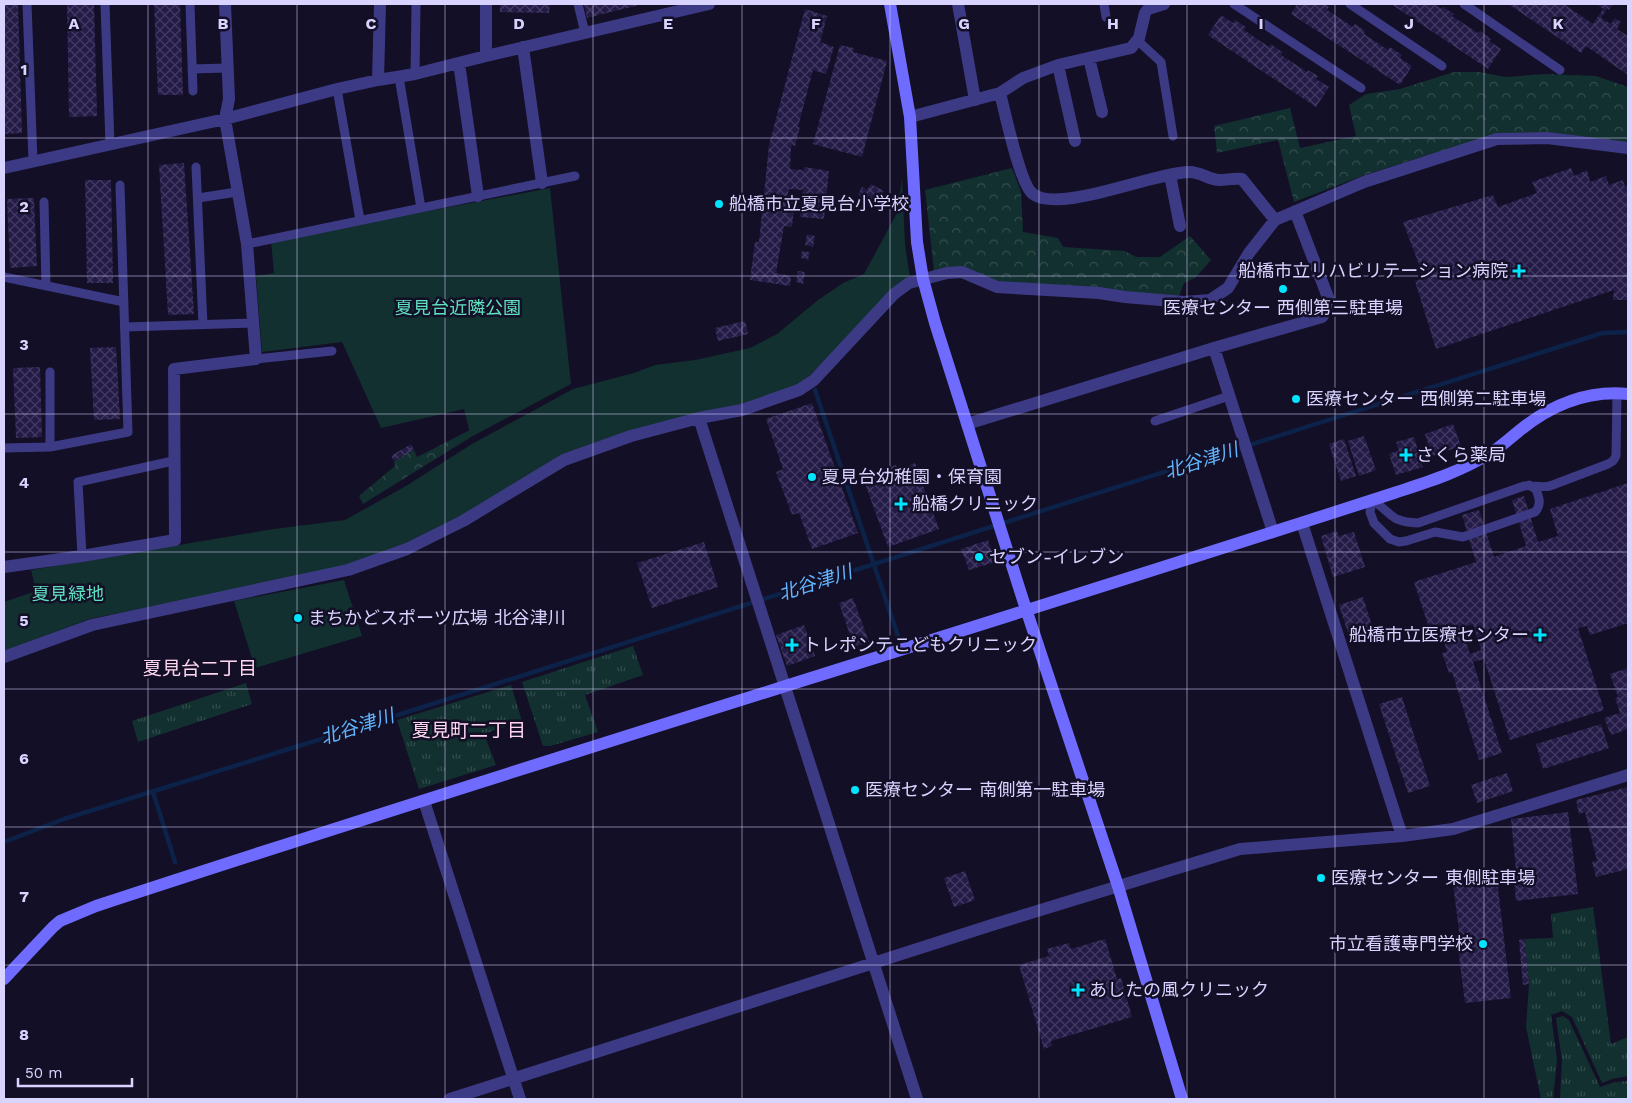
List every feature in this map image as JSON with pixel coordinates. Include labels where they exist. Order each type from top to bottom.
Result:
[{"type":"street","points":[[4,567],[174,540],[174,369],[256,359],[247,244],[224,119],[229,99],[225,4]]},
{"type":"street","points":[[378,80],[380,4]]},
{"type":"street","points":[[486,4],[486,56]]},
{"type":"street","points":[[4,168],[224,119],[378,80],[415,74],[709,4]]},
{"type":"street","points":[[890,4],[910,117],[914,205],[923,279],[935,323],[1026,610],[1118,886],[1182,1099]]},
{"type":"street","points":[[958,4],[975,100]]},
{"type":"street","points":[[910,117],[1000,93],[1023,78],[1058,66],[1131,48],[1137,40],[1145,13],[1148,9],[1164,4]]},
{"type":"street","points":[[523,48],[542,183]]},
{"type":"street","points":[[1089,58],[1102,112]]},
{"type":"street","points":[[459,63],[478,196]]},
{"type":"street","points":[[1058,66],[1074,141]]},
{"type":"street","points":[[1000,93],[1023,179],[1032,194],[1058,200],[1117,189],[1145,180],[1191,172],[1218,180],[1242,179],[1275,220]]},
{"type":"street","points":[[4,657],[92,625],[348,570],[407,549],[455,525],[564,460],[631,436],[699,418],[742,410],[799,390],[814,380],[894,294],[909,283],[947,273],[962,272],[997,287],[1100,293],[1125,298],[1184,302],[1210,300],[1228,288],[1249,253],[1275,220],[1364,182],[1496,140],[1547,138],[1628,148]]},
{"type":"street","points":[[1170,175],[1180,226]]},
{"type":"street","points":[[967,424],[1322,317],[1327,309],[1329,300],[1295,211]]},
{"type":"street","points":[[1214,348],[1273,532]]},
{"type":"street","points":[[4,979],[52,927],[60,921],[96,906],[664,723],[785,687],[1442,477],[1488,455],[1526,426],[1557,406],[1577,398],[1599,394],[1623,393]]},
{"type":"street","points":[[699,418],[917,1099]]},
{"type":"street","points":[[1302,523],[1402,836]]},
{"type":"street","points":[[450,1099],[874,963],[1240,849],[1402,836],[1453,828],[1628,775]]},
{"type":"street","points":[[424,801],[520,1099]]},
{"type":"lane","points":[[27,4],[33,161]]},
{"type":"lane","points":[[105,4],[110,144]]},
{"type":"lane","points":[[190,4],[193,91]]},
{"type":"lane","points":[[415,74],[416,4]]},
{"type":"lane","points":[[578,4],[585,33]]},
{"type":"lane","points":[[1104,4],[1106,17]]},
{"type":"lane","points":[[1234,4],[1361,88]]},
{"type":"lane","points":[[1350,4],[1442,66]]},
{"type":"lane","points":[[1464,4],[1560,70]]},
{"type":"lane","points":[[1137,40],[1161,62],[1174,136]]},
{"type":"lane","points":[[192,69],[228,68]]},
{"type":"lane","points":[[399,77],[421,208]]},
{"type":"lane","points":[[337,90],[360,220]]},
{"type":"lane","points":[[196,167],[203,325]]},
{"type":"lane","points":[[247,244],[575,176]]},
{"type":"lane","points":[[4,448],[50,447],[128,432],[120,185]]},
{"type":"lane","points":[[198,198],[237,192]]},
{"type":"lane","points":[[44,202],[46,286]]},
{"type":"lane","points":[[4,277],[124,302]]},
{"type":"lane","points":[[124,327],[253,323]]},
{"type":"lane","points":[[256,359],[332,351]]},
{"type":"lane","points":[[50,372],[50,447]]},
{"type":"lane","points":[[1529,485],[1536,489],[1540,502],[1535,512],[1463,537],[1435,532],[1399,542],[1390,539],[1374,523],[1370,512],[1372,500],[1384,507],[1397,520],[1418,523],[1529,485],[1550,486],[1613,461],[1616,451],[1623,393]]},
{"type":"lane","points":[[1155,422],[1230,396]]},
{"type":"lane","points":[[82,556],[78,482],[173,461]]},
{"type":"green space","points":[[1454,72],[1479,72],[1506,77],[1545,74],[1596,76],[1628,87],[1628,142],[1496,136],[1362,176],[1294,202],[1278,140],[1217,153],[1214,126],[1290,108],[1300,148],[1356,136],[1349,105],[1366,94],[1400,89]]},
{"type":"green space","points":[[1012,168],[1021,192],[1023,232],[1058,238],[1063,247],[1125,251],[1136,257],[1160,257],[1190,236],[1211,260],[1195,278],[1184,283],[1179,296],[999,283],[934,271],[925,190]]},
{"type":"green space","name":"夏見緑地","points":[[902,178],[905,244],[910,278],[798,385],[742,404],[629,431],[405,546],[348,566],[89,619],[4,651],[4,602],[36,591],[31,570],[274,529],[345,520],[406,486],[472,444],[573,389],[634,373],[655,365],[695,360],[750,348],[777,334],[818,300],[843,283],[864,274],[897,213]]},
{"type":"green space","name":"夏見台近隣公園","points":[[550,188],[571,384],[471,437],[464,409],[381,428],[342,342],[262,352],[256,276],[274,273],[271,241]]},
{"type":"green space","points":[[470,430],[471,437],[363,504],[359,496],[395,466],[394,461],[414,450],[417,457]]},
{"type":"green space","name":"まちかどスポーツ広場 北谷津川","points":[[344,580],[362,636],[255,668],[234,601]]},
{"type":"green space","points":[[633,646],[643,675],[585,695],[598,732],[550,746],[543,746],[522,682]]},
{"type":"green space","points":[[246,683],[252,704],[138,742],[132,721]]},
{"type":"green space","points":[[511,685],[522,721],[484,734],[496,765],[419,789],[397,720]]},
{"type":"green space","points":[[1593,907],[1611,1044],[1628,1037],[1628,1076],[1602,1083],[1572,1017],[1562,1011],[1551,1015],[1557,1060],[1553,1099],[1541,1099],[1526,1027],[1529,984],[1525,939],[1553,938],[1551,914]]},
{"type":"green space","points":[[1563,1016],[1569,1020],[1600,1087],[1615,1082],[1628,1081],[1628,1099],[1560,1099],[1562,1060],[1556,1018]]},
{"type":"building","points":[[4,4],[18,4],[22,133],[4,134]]},
{"type":"building","points":[[67,4],[94,4],[97,116],[69,117]]},
{"type":"building","points":[[154,4],[180,4],[183,95],[158,95]]},
{"type":"building","points":[[500,4],[550,4],[549,13],[500,12]]},
{"type":"building","points":[[584,4],[643,4],[587,18]]},
{"type":"building","points":[[1297,4],[1325,4],[1329,7],[1327,10],[1353,27],[1355,24],[1365,31],[1364,34],[1388,50],[1390,47],[1402,55],[1400,58],[1412,66],[1400,85],[1291,14]]},
{"type":"building","points":[[1391,4],[1434,4],[1442,9],[1443,7],[1454,14],[1452,16],[1478,33],[1480,31],[1491,39],[1489,41],[1501,49],[1488,69]]},
{"type":"building","points":[[1508,4],[1564,4],[1593,24],[1603,9],[1599,4],[1613,4],[1601,18],[1611,24],[1615,18],[1621,22],[1617,29],[1628,36],[1628,75],[1586,46],[1581,53]]},
{"type":"building","points":[[805,9],[827,16],[820,42],[834,47],[826,74],[813,70],[795,146],[792,145],[791,148],[790,169],[804,170],[804,167],[829,171],[824,219],[800,217],[803,190],[789,189],[787,198],[795,198],[792,227],[784,226],[776,273],[791,276],[790,286],[750,280],[755,242],[759,242],[769,145]]},
{"type":"building","points":[[1221,15],[1233,23],[1235,20],[1246,27],[1244,30],[1269,47],[1271,44],[1282,52],[1281,55],[1307,72],[1308,70],[1318,76],[1316,79],[1329,87],[1316,107],[1208,35]]},
{"type":"building","points":[[840,45],[854,48],[853,52],[887,61],[862,157],[813,144]]},
{"type":"building","points":[[184,163],[194,314],[168,315],[159,165]]},
{"type":"building","points":[[1571,168],[1574,176],[1587,170],[1590,182],[1606,176],[1609,185],[1623,180],[1625,187],[1628,186],[1628,300],[1613,300],[1614,290],[1436,349],[1415,281],[1424,278],[1403,222],[1493,195],[1498,207],[1537,193],[1532,182]]},
{"type":"building","points":[[85,180],[111,180],[113,283],[87,283]]},
{"type":"building","points":[[871,184],[884,191],[880,197],[885,200],[881,207],[858,195],[862,187],[867,190]]},
{"type":"building","points":[[34,198],[37,266],[10,268],[7,199]]},
{"type":"building","points":[[807,234],[815,236],[813,247],[805,245]]},
{"type":"building","points":[[802,251],[810,252],[808,260],[801,258]]},
{"type":"building","points":[[798,271],[805,272],[803,284],[796,282]]},
{"type":"building","points":[[745,321],[748,334],[718,341],[715,328]]},
{"type":"building","points":[[116,347],[120,419],[94,420],[90,348]]},
{"type":"building","points":[[40,367],[42,437],[16,438],[13,368]]},
{"type":"building","points":[[812,403],[858,533],[812,549],[799,513],[792,515],[776,472],[783,469],[766,419]]},
{"type":"building","points":[[1453,424],[1461,446],[1432,456],[1425,434]]},
{"type":"building","points":[[1364,436],[1376,470],[1359,476],[1348,441]]},
{"type":"building","points":[[1414,437],[1423,467],[1396,475],[1389,454],[1399,450],[1396,442]]},
{"type":"building","points":[[1344,439],[1356,476],[1341,481],[1329,444]]},
{"type":"building","points":[[411,444],[414,450],[394,461],[391,456]]},
{"type":"building","points":[[915,463],[939,529],[888,547],[864,481],[884,474],[882,470],[896,465],[898,470]]},
{"type":"building","points":[[1628,483],[1628,623],[1590,635],[1587,626],[1578,628],[1604,710],[1510,740],[1484,659],[1473,662],[1502,753],[1479,760],[1452,672],[1449,673],[1442,653],[1447,652],[1442,634],[1432,637],[1414,582],[1476,562],[1462,515],[1479,510],[1494,557],[1526,546],[1512,500],[1524,496],[1538,542],[1558,536],[1550,509]],"holes":[[[1473,624],[1481,650],[1470,654],[1461,628]]]},
{"type":"building","points":[[1337,531],[1339,536],[1354,532],[1365,567],[1333,577],[1321,536]]},
{"type":"building","points":[[988,540],[995,562],[969,570],[961,549]]},
{"type":"building","points":[[704,542],[718,587],[652,608],[637,563]]},
{"type":"building","points":[[1363,597],[1372,626],[1348,633],[1339,605]]},
{"type":"building","points":[[853,598],[869,642],[854,647],[839,603]]},
{"type":"building","points":[[804,625],[815,656],[787,666],[776,635]]},
{"type":"building","points":[[1366,632],[1367,638],[1354,642],[1352,636]]},
{"type":"building","points":[[1628,668],[1628,729],[1611,735],[1604,718],[1620,713],[1615,698],[1618,697],[1610,674]]},
{"type":"building","points":[[1402,697],[1430,786],[1408,793],[1379,704]]},
{"type":"building","points":[[1601,724],[1609,748],[1543,769],[1536,744]]},
{"type":"building","points":[[1507,773],[1513,791],[1477,803],[1471,785]]},
{"type":"building","points":[[1628,787],[1628,869],[1596,877],[1592,862],[1597,861],[1585,812],[1579,814],[1576,800]]},
{"type":"building","points":[[1568,812],[1578,894],[1516,901],[1514,880],[1517,880],[1511,819]]},
{"type":"building","points":[[965,871],[975,900],[954,907],[944,878]]},
{"type":"building","points":[[1497,880],[1511,998],[1465,1003],[1457,939],[1460,938],[1453,885]]},
{"type":"building","points":[[1105,939],[1117,979],[1121,978],[1132,1017],[1051,1041],[1052,1046],[1044,1049],[1019,965],[1049,956],[1047,949],[1069,943],[1071,949]]},
{"type":"building","points":[[1525,939],[1529,984],[1523,985],[1519,940]]},
{"type":"waterway","name":"北谷津川","points":[[4,842],[64,819],[1602,333],[1628,332]]},
{"type":"waterway","points":[[815,390],[898,636]]},
{"type":"waterway","points":[[153,792],[175,862]]},
{"type":"place","name":"船橋市立夏見台小学校","points":[[719,204]]},
{"type":"place","name":"船橋市立リハビリテーション病院","points":[[1519,271]]},
{"type":"place","name":"医療センター 西側第三駐車場","points":[[1283,289]]},
{"type":"place","name":"医療センター 西側第二駐車場","points":[[1296,399]]},
{"type":"place","name":"さくら薬局","points":[[1406,455]]},
{"type":"place","name":"夏見台幼稚園・保育園","points":[[812,477]]},
{"type":"place","name":"船橋クリニック","points":[[901,504]]},
{"type":"place","name":"セブン-イレブン","points":[[979,557]]},
{"type":"place","name":"まちかどスポーツ広場 北谷津川","points":[[298,618]]},
{"type":"place","name":"船橋市立医療センター","points":[[1540,635]]},
{"type":"place","name":"トレポンテこどもクリニック","points":[[792,645]]},
{"type":"place","name":"医療センター 南側第一駐車場","points":[[855,790]]},
{"type":"place","name":"医療センター 東側駐車場","points":[[1321,878]]},
{"type":"place","name":"市立看護専門学校","points":[[1483,944]]},
{"type":"place","name":"あしたの風クリニック","points":[[1078,990]]},
{"type":"district","name":"夏見台二丁目","points":[[200,668]]},
{"type":"district","name":"夏見町二丁目","points":[[469,730]]}]
